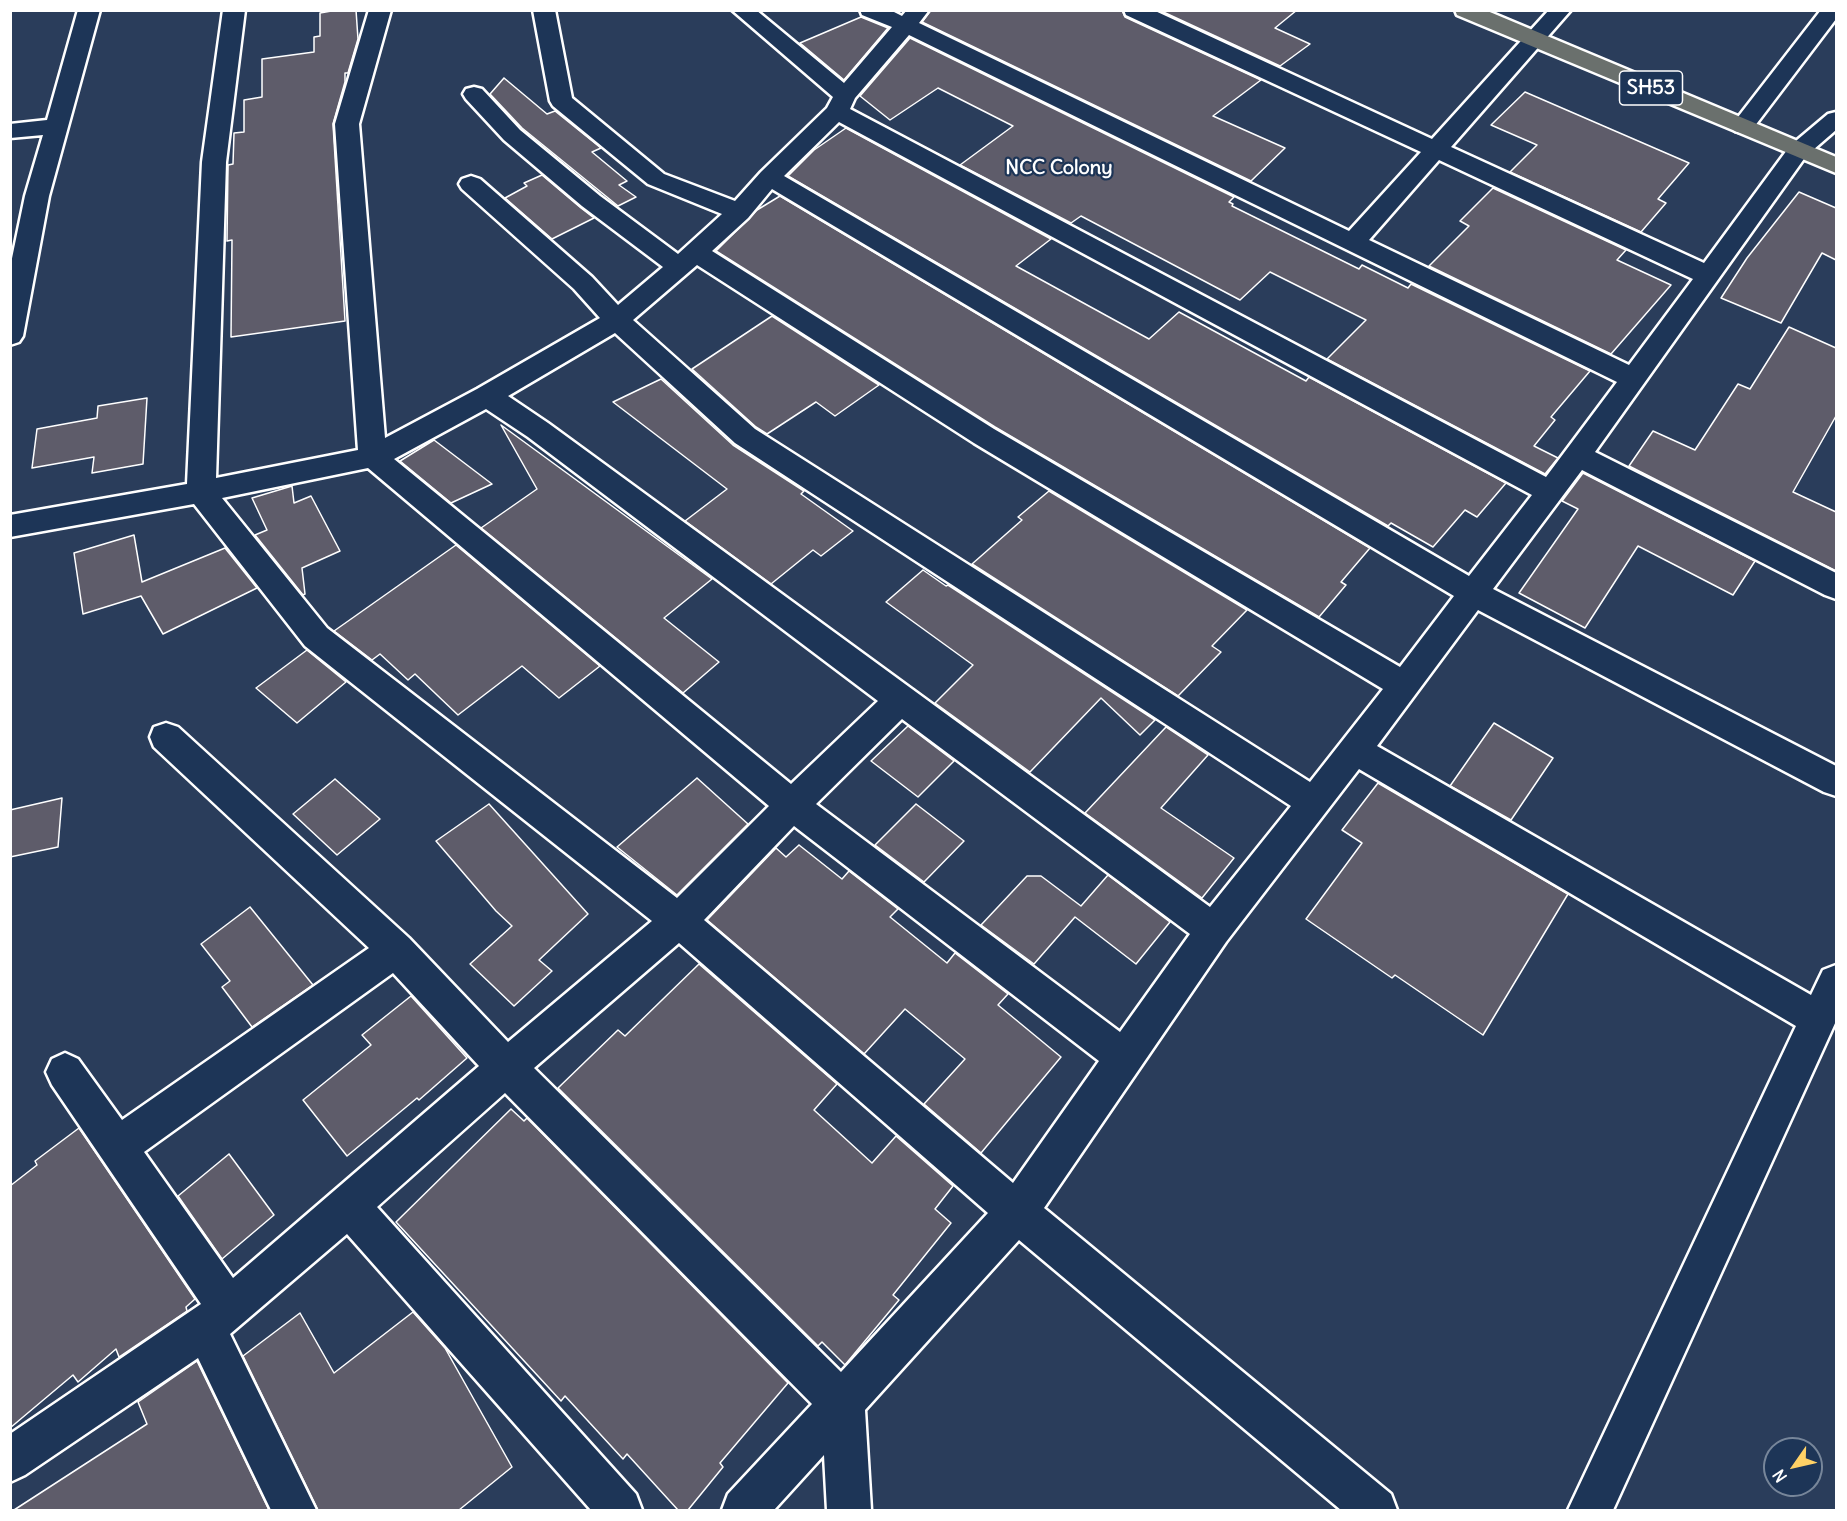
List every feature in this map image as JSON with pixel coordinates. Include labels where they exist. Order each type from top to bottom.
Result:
[{"type":"main road","name":"SH53","points":[[1465,10],[1836,166]]},
{"type":"street","points":[[10,336],[38,196],[89,10]]},
{"type":"street","points":[[234,10],[214,162],[201,492],[316,637],[679,921],[1017,1212],[1375,1510]]},
{"type":"street","points":[[380,10],[347,124],[373,457],[792,805],[1125,1058]]},
{"type":"street","points":[[544,10],[561,101],[656,179],[739,212]]},
{"type":"street","points":[[742,10],[841,103],[1550,492]]},
{"type":"street","points":[[870,10],[913,18],[1634,380]]},
{"type":"street","points":[[1134,10],[1707,275]]},
{"type":"street","points":[[1354,241],[1561,10]]},
{"type":"street","points":[[1743,126],[1832,10]]},
{"type":"street","points":[[10,526],[201,492],[373,457],[487,396],[617,320],[687,260],[739,212],[769,177],[841,103],[913,18]]},
{"type":"street","points":[[474,94],[513,135],[591,201],[1403,686]]},
{"type":"street","points":[[744,1510],[1017,1212],[1213,930],[1355,750],[1550,492],[1634,380],[1798,151],[1836,119]]},
{"type":"street","points":[[10,131],[57,126]]},
{"type":"street","points":[[769,177],[1473,593],[1836,782]]},
{"type":"street","points":[[471,184],[583,283],[617,320],[745,436],[1313,802]]},
{"type":"street","points":[[487,396],[538,430],[1213,930]]},
{"type":"street","points":[[1576,455],[1836,587]]},
{"type":"street","points":[[10,1460],[217,1318],[349,1206],[506,1067],[679,921],[792,805],[900,700]]},
{"type":"street","points":[[166,737],[396,950],[506,1067],[843,1404],[849,1510]]},
{"type":"street","points":[[1355,750],[1819,1019]]},
{"type":"street","points":[[117,1147],[396,950]]},
{"type":"street","points":[[1590,1510],[1836,982]]},
{"type":"street","points":[[65,1072],[117,1147],[217,1318],[294,1510]]},
{"type":"street","points":[[349,1206],[620,1510]]},
{"type":"building","points":[[356,10],[358,39],[348,73],[345,73],[345,82],[333,124],[345,321],[231,337],[232,240],[227,241],[228,165],[233,164],[234,133],[244,132],[244,100],[262,97],[262,59],[314,52],[314,37],[320,36],[320,13]]},
{"type":"building","points":[[931,10],[1122,10],[1125,17],[1261,80],[1213,116],[1285,148],[1251,181],[922,22]]},
{"type":"building","points":[[1159,10],[1297,10],[1275,28],[1310,44],[1280,66]]},
{"type":"building","points":[[861,17],[888,28],[844,80],[800,43]]},
{"type":"building","points":[[910,38],[1234,197],[1229,202],[1233,204],[1232,206],[1359,269],[1362,265],[1408,288],[1411,284],[1590,371],[1551,417],[1555,420],[1534,446],[1558,458],[1545,474],[1327,359],[1366,320],[1270,272],[1240,300],[1081,216],[1071,223],[960,165],[1013,126],[938,88],[890,120],[860,96]]},
{"type":"building","points":[[504,78],[547,114],[555,111],[601,148],[592,152],[627,181],[619,185],[636,197],[618,206],[522,128],[490,94]]},
{"type":"building","points":[[1525,92],[1689,163],[1658,199],[1666,203],[1641,232],[1510,172],[1537,145],[1491,125]]},
{"type":"building","points":[[846,128],[1051,239],[1016,266],[1149,339],[1179,312],[1306,381],[1309,377],[1506,483],[1477,517],[1465,510],[1433,547],[1391,523],[1388,526],[788,176],[814,150]]},
{"type":"building","points":[[542,175],[594,218],[552,239],[505,198],[527,186],[524,183]]},
{"type":"building","points":[[1493,188],[1626,250],[1617,260],[1671,285],[1611,354],[1429,266],[1469,226],[1460,221]]},
{"type":"building","points":[[1799,192],[1836,208],[1836,260],[1822,253],[1781,323],[1721,298],[1747,258]]},
{"type":"building","points":[[780,196],[1370,548],[1341,582],[1346,585],[1319,617],[995,427],[716,251],[757,210]]},
{"type":"building","points":[[772,316],[879,385],[835,416],[816,402],[767,434],[756,427],[692,369]]},
{"type":"building","points":[[1789,327],[1836,348],[1836,416],[1793,492],[1836,512],[1836,571],[1629,466],[1653,431],[1695,450],[1738,384],[1750,389]]},
{"type":"building","points":[[661,379],[733,445],[804,491],[801,494],[853,531],[821,556],[813,550],[771,584],[685,521],[727,489],[613,402]]},
{"type":"building","points":[[147,398],[143,464],[92,473],[94,457],[32,468],[37,429],[97,418],[98,406]]},
{"type":"building","points":[[501,425],[712,579],[664,618],[719,662],[683,693],[481,528],[537,489]]},
{"type":"building","points":[[434,440],[492,484],[451,503],[400,461]]},
{"type":"building","points":[[1583,473],[1755,561],[1733,595],[1638,546],[1585,628],[1519,593],[1578,509],[1562,501]]},
{"type":"building","points":[[292,486],[294,503],[311,496],[340,551],[302,568],[305,594],[303,595],[255,535],[267,530],[252,498]]},
{"type":"building","points":[[1049,491],[1247,610],[1212,646],[1221,652],[1178,696],[972,564],[1022,520],[1018,517]]},
{"type":"building","points":[[134,535],[142,582],[225,548],[257,588],[163,634],[141,596],[83,614],[74,553]]},
{"type":"building","points":[[456,545],[600,666],[559,698],[522,666],[458,715],[415,674],[408,680],[380,654],[372,660],[334,631]]},
{"type":"building","points":[[923,570],[1155,720],[1140,735],[1101,698],[1030,772],[935,703],[973,665],[886,602]]},
{"type":"building","points":[[307,650],[346,682],[297,723],[256,688]]},
{"type":"building","points":[[1494,723],[1553,758],[1511,820],[1450,786]]},
{"type":"building","points":[[908,726],[954,761],[918,797],[871,761]]},
{"type":"building","points":[[1166,727],[1208,755],[1161,808],[1234,858],[1202,898],[1085,813]]},
{"type":"building","points":[[697,778],[748,824],[677,895],[617,847]]},
{"type":"building","points":[[335,779],[380,819],[337,855],[293,814]]},
{"type":"building","points":[[1378,783],[1568,894],[1483,1035],[1395,975],[1392,978],[1306,919],[1362,843],[1342,830]]},
{"type":"building","points":[[62,798],[58,847],[10,857],[10,810]]},
{"type":"building","points":[[489,804],[588,914],[539,960],[552,971],[514,1006],[470,964],[512,926],[496,911],[436,841]]},
{"type":"building","points":[[916,804],[964,841],[924,882],[875,845]]},
{"type":"building","points":[[799,845],[842,879],[849,871],[898,909],[890,917],[947,963],[955,953],[1008,994],[998,1005],[1061,1057],[981,1153],[924,1104],[965,1059],[905,1009],[864,1054],[707,920],[776,848],[786,857]]},
{"type":"building","points":[[1108,875],[1170,922],[1136,964],[1075,917],[1034,964],[981,925],[1027,876],[1041,876],[1081,906]]},
{"type":"building","points":[[250,907],[313,985],[252,1027],[222,987],[230,981],[201,944]]},
{"type":"building","points":[[699,964],[837,1084],[814,1110],[872,1163],[896,1136],[953,1186],[935,1209],[951,1223],[893,1295],[899,1300],[845,1365],[822,1342],[818,1346],[558,1088],[618,1030],[625,1036]]},
{"type":"building","points":[[411,996],[467,1058],[419,1100],[417,1098],[347,1156],[303,1100],[371,1045],[362,1035]]},
{"type":"building","points":[[511,1109],[524,1121],[527,1118],[788,1383],[720,1463],[723,1467],[688,1510],[678,1510],[627,1454],[623,1459],[565,1396],[561,1401],[396,1222]]},
{"type":"building","points":[[79,1128],[195,1299],[186,1307],[187,1311],[119,1357],[116,1349],[78,1382],[73,1375],[10,1428],[10,1186],[37,1165],[35,1161]]},
{"type":"building","points":[[229,1154],[274,1215],[222,1259],[178,1196]]},
{"type":"building","points":[[413,1312],[445,1348],[512,1467],[459,1510],[318,1510],[243,1356],[300,1313],[334,1373]]},
{"type":"building","points":[[197,1361],[269,1510],[14,1510],[147,1424],[138,1402]]},
{"type":"district","name":"NCC Colony","points":[[1059,168]]}]
